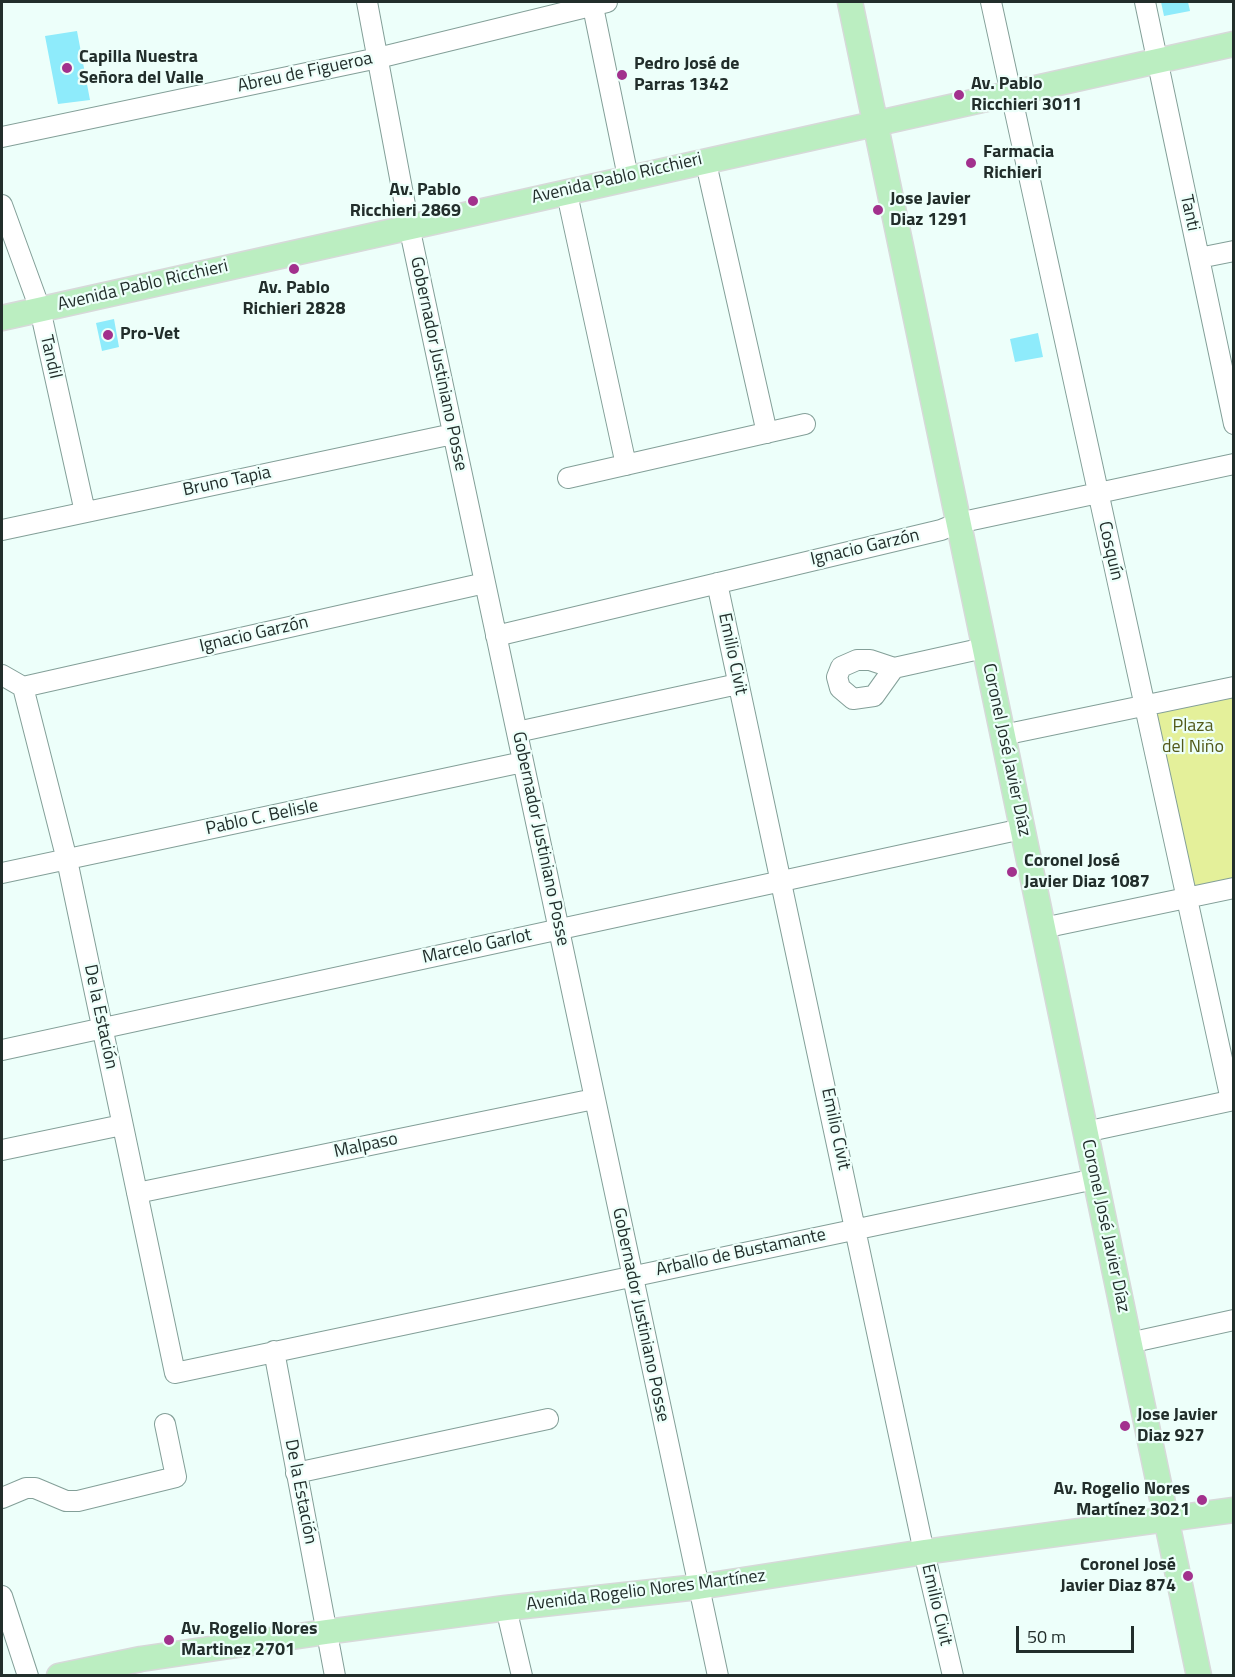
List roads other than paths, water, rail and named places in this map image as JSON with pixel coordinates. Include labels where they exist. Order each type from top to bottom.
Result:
[{"type":"main road","name":"Coronel José Javier Díaz","points":[[850,2],[1199,1676]]},
{"type":"main road","name":"Avenida Pablo Ricchieri","points":[[2,318],[41,314],[410,232],[628,177],[876,129],[1011,99],[1159,66],[1233,44]]},
{"type":"main road","name":"Avenida Pablo Ricchieri","points":[[1159,66],[1233,55]]},
{"type":"main road","name":"Avenida Pablo Ricchieri","points":[[410,232],[569,203],[708,172],[876,129]]},
{"type":"main road","name":"Avenida Pablo Ricchieri","points":[[2,328],[41,314]]},
{"type":"main road","name":"Avenida Rogelio Nores Martínez","points":[[59,1676],[143,1667],[326,1632],[506,1608],[698,1587],[924,1552],[1233,1510]]},
{"type":"street","name":"Gobernador Justiniano Posse","points":[[367,2],[410,232],[718,1676]]},
{"type":"street","name":"Cosquín","points":[[991,2],[1232,1100]]},
{"type":"street","name":"Tanti","points":[[1145,2],[1233,424]]},
{"type":"street","name":"Abreu de Figueroa","points":[[2,136],[378,58],[597,3]]},
{"type":"street","points":[[597,3],[628,177]]},
{"type":"street","points":[[708,172],[767,433]]},
{"type":"street","points":[[569,203],[626,465]]},
{"type":"street","name":"Tandil","points":[[2,205],[41,314],[85,512]]},
{"type":"street","points":[[1199,258],[1233,251]]},
{"type":"street","points":[[568,478],[805,424]]},
{"type":"street","name":"Bruno Tapia","points":[[2,530],[453,434]]},
{"type":"street","name":"Ignacio Garzón","points":[[496,636],[941,531],[958,523],[1233,464]]},
{"type":"street","name":"Emilio Civit","points":[[717,583],[924,1552],[953,1676]]},
{"type":"street","name":"Ignacio Garzón","points":[[23,687],[485,584]]},
{"type":"street","points":[[894,668],[984,648]]},
{"type":"street","points":[[2,675],[23,687]]},
{"type":"street","points":[[517,732],[738,684]]},
{"type":"street","name":"De la Estación","points":[[23,687],[68,860],[175,1373]]},
{"type":"street","points":[[1003,735],[1233,687]]},
{"type":"street","name":"Pablo C. Belisle","points":[[2,873],[523,762]]},
{"type":"street","name":"Marcelo Garlot","points":[[2,1050],[1022,829]]},
{"type":"street","points":[[1043,928],[1233,888]]},
{"type":"street","name":"Malpaso","points":[[137,1193],[594,1099]]},
{"type":"street","points":[[1085,1132],[1232,1100]]},
{"type":"street","points":[[2,1150],[122,1125]]},
{"type":"street","name":"Arballo de Bustamante","points":[[175,1373],[1095,1179]]},
{"type":"street","points":[[1130,1343],[1233,1320]]},
{"type":"street","name":"De la Estación","points":[[274,1352],[335,1676]]},
{"type":"street","points":[[296,1473],[548,1419]]},
{"type":"street","points":[[2,1498],[26,1488],[35,1488],[66,1502],[78,1501],[176,1477],[165,1424]]},
{"type":"street","points":[[2,1596],[28,1676]]},
{"type":"street","points":[[506,1608],[522,1676]]},
{"type":"place","name":"Capilla Nuestra Señora del Valle","points":[[67,68]]},
{"type":"place","name":"Pedro José de Parras 1342","points":[[622,75]]},
{"type":"place","name":"Av. Pablo Ricchieri 3011","points":[[959,95]]},
{"type":"place","name":"Farmacia Richieri","points":[[971,163]]},
{"type":"place","name":"Av. Pablo Ricchieri 2869","points":[[473,201]]},
{"type":"place","name":"Jose Javier Diaz 1291","points":[[878,210]]},
{"type":"place","name":"Av. Pablo Richieri 2828","points":[[294,269]]},
{"type":"place","name":"Pro-Vet","points":[[108,335]]},
{"type":"place","name":"Coronel José Javier Diaz 1087","points":[[1012,872]]},
{"type":"place","name":"Jose Javier Diaz 927","points":[[1125,1426]]},
{"type":"place","name":"Av. Rogelio Nores Martínez 3021","points":[[1202,1500]]},
{"type":"place","name":"Coronel José Javier Diaz 874","points":[[1188,1576]]},
{"type":"place","name":"Av. Rogelio Nores Martinez 2701","points":[[169,1640]]},
{"type":"park label","name":"Plaza del Niño","points":[[1193,737]]}]
